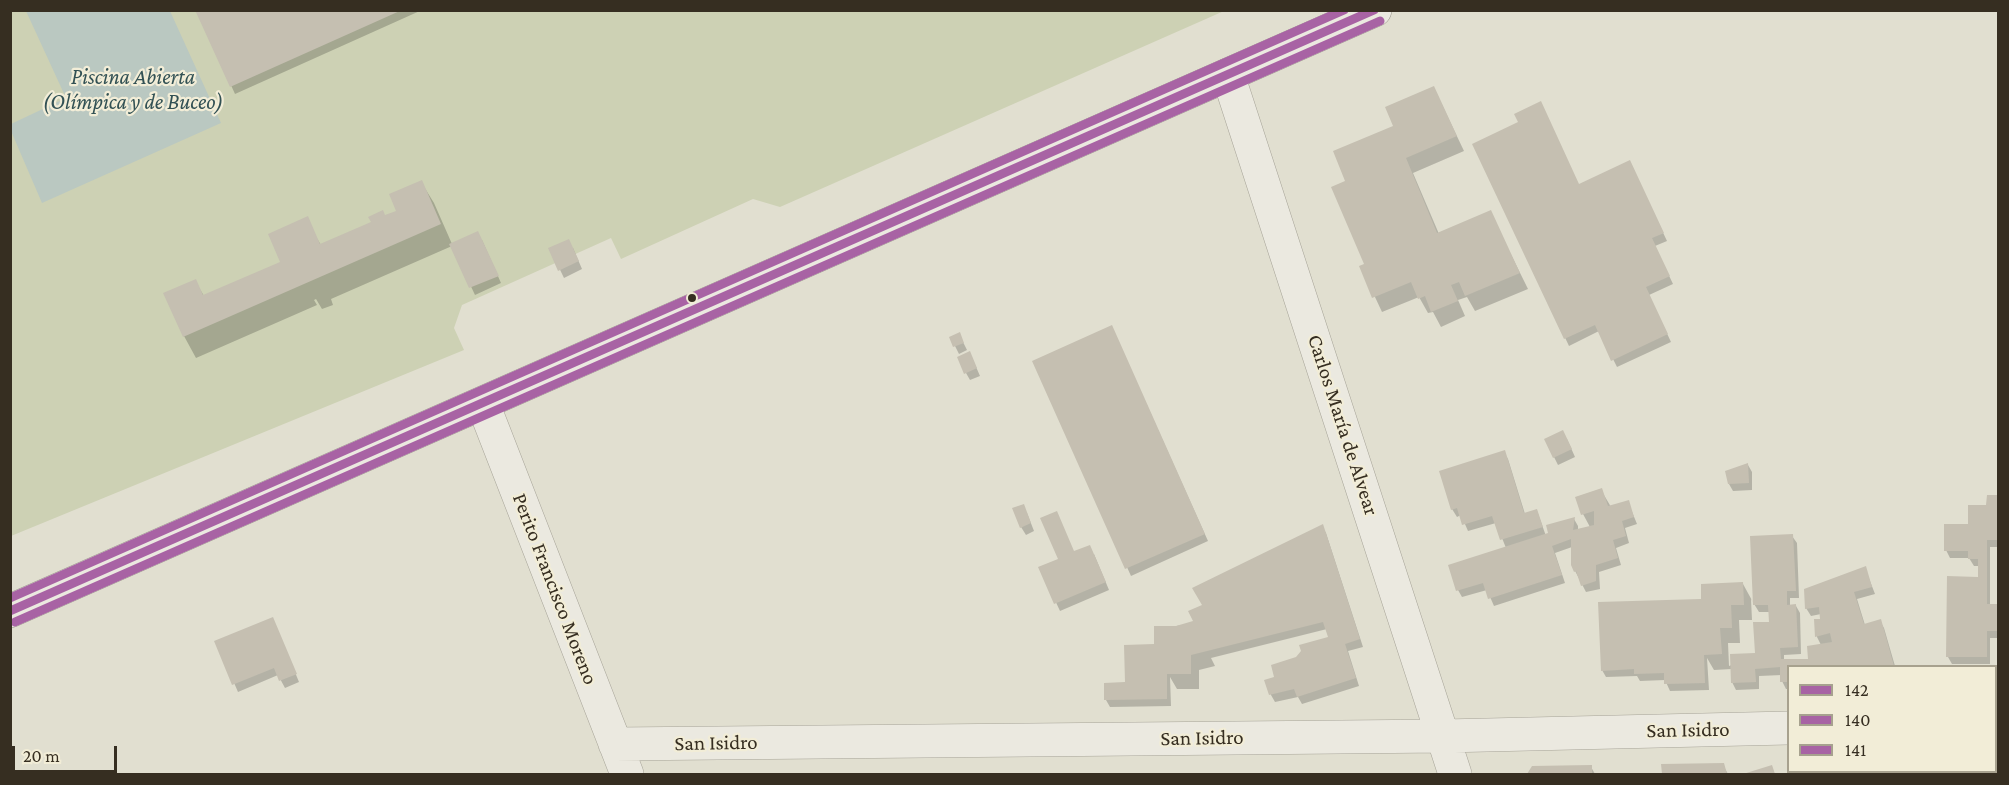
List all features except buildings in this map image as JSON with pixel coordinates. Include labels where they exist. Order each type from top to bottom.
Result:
[{"type":"street","points":[[10,611],[1375,10]]},
{"type":"street","name":"Carlos María de Alvear","points":[[1228,75],[1455,774]]},
{"type":"street","name":"Perito Francisco Moreno","points":[[483,404],[627,774]]},
{"type":"street","name":"San Isidro","points":[[615,744],[1444,736],[1787,728]]},
{"type":"green space","points":[[11,11],[1224,11],[780,207],[753,199],[621,259],[611,238],[462,305],[454,328],[464,350],[11,536]]},
{"type":"water","name":"Piscina Abierta (Olímpica y de Buceo)","points":[[26,11],[170,11],[221,123],[42,203],[11,131],[11,124],[66,98]]},
{"type":"transit line","name":"141","points":[[10,598],[1344,10]]},
{"type":"transit line","name":"142","points":[[10,611],[1374,10]]},
{"type":"transit line","name":"140","points":[[15,622],[1380,21]]}]
